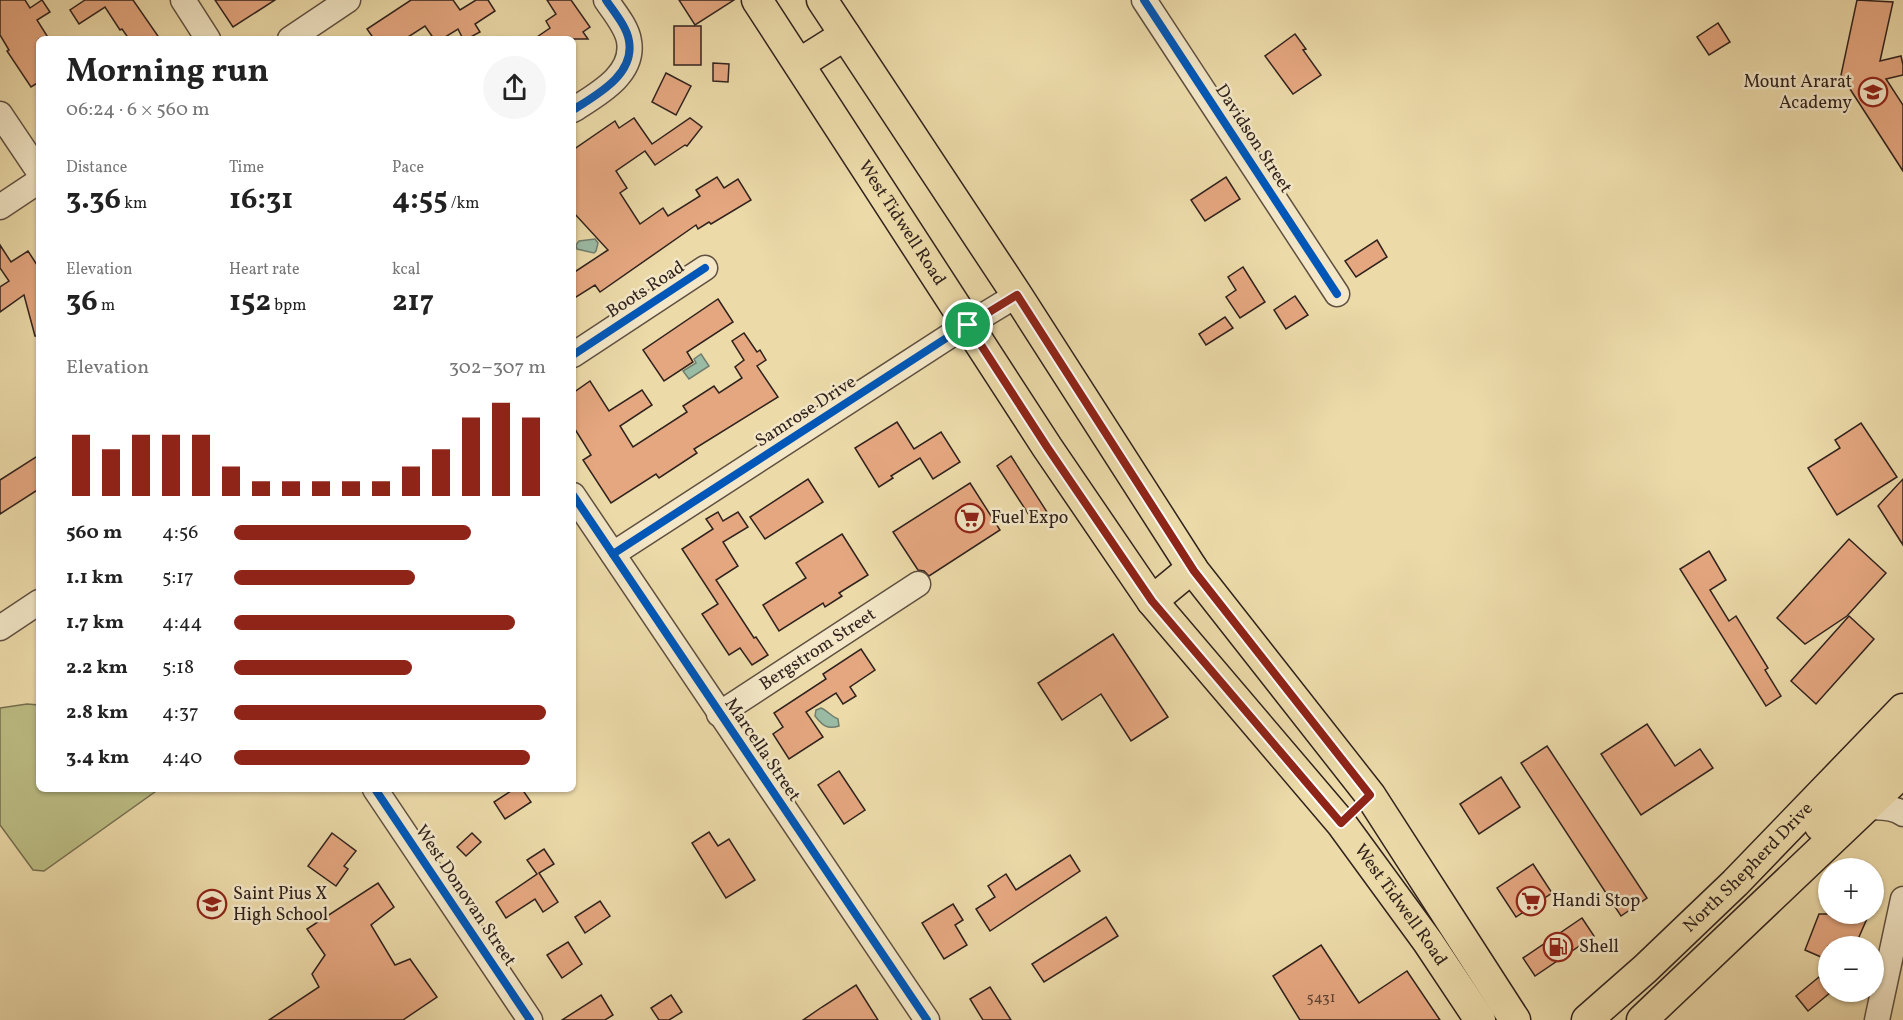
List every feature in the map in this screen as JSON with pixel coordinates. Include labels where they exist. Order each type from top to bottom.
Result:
[{"type":"main road","name":"West Tidwell Road","points":[[757,0],[1047,447],[1152,601],[1341,823],[1428,942],[1480,1020]]},
{"type":"main road","name":"West Tidwell Road","points":[[822,0],[1017,295],[1192,568],[1370,795],[1515,1020]]},
{"type":"main road","points":[[799,64],[845,35]]},
{"type":"main road","points":[[1152,601],[1192,568]]},
{"type":"main road","points":[[1847,766],[1903,694]]},
{"type":"main road","name":"North Shepherd Drive","points":[[1587,1020],[1645,969],[1734,883],[1903,709]]},
{"type":"main road","points":[[1796,874],[1821,824],[1903,740]]},
{"type":"main road","name":"North Shepherd Drive","points":[[1642,1020],[1903,772]]},
{"type":"main road","points":[[1341,823],[1370,795]]},
{"type":"street","points":[[183,0],[206,36]]},
{"type":"street","points":[[294,36],[348,0]]},
{"type":"street","points":[[576,108],[608,87],[622,72],[628,58],[629,41],[621,23],[606,0]]},
{"type":"street","name":"Davidson Street","points":[[1144,0],[1337,294]]},
{"type":"street","points":[[0,114],[36,168]]},
{"type":"street","points":[[0,207],[36,183]]},
{"type":"street","name":"Boots Road","points":[[576,354],[705,268]]},
{"type":"street","name":"Samrose Drive","points":[[613,554],[1017,295]]},
{"type":"street","name":"Marcella Street","points":[[576,499],[927,1020]]},
{"type":"street","name":"Bergstrom Street","points":[[719,714],[918,584]]},
{"type":"street","points":[[0,628],[36,604]]},
{"type":"street","name":"West Donovan Street","points":[[377,792],[530,1020]]},
{"type":"street","points":[[1867,807],[1891,808],[1903,814]]},
{"type":"street","points":[[1877,1020],[1903,899]]},
{"type":"green space","points":[[36,705],[36,792],[155,792],[44,871],[33,870],[0,825],[0,708]]},
{"type":"shaded area","points":[[595,239],[598,243],[594,253],[577,249],[576,245],[579,241]]},
{"type":"shaded area","points":[[701,354],[709,366],[689,379],[683,371],[696,363],[694,359]]},
{"type":"shaded area","points":[[821,708],[838,719],[839,726],[828,727],[820,722],[815,716],[816,710]]},
{"type":"building","points":[[0,0],[25,0],[30,8],[42,0],[50,12],[37,20],[47,36],[36,36],[36,84],[31,87],[7,51],[9,50],[0,35]]},
{"type":"building","points":[[85,0],[133,0],[158,36],[127,36],[122,29],[120,30],[105,7],[79,24],[70,10]]},
{"type":"building","points":[[215,0],[275,0],[233,27]]},
{"type":"building","points":[[411,0],[453,0],[460,10],[476,0],[488,0],[495,11],[475,24],[480,32],[473,36],[462,36],[458,29],[447,36],[432,36],[425,26],[410,36],[372,36],[367,29]]},
{"type":"building","points":[[547,0],[571,0],[590,27],[583,32],[588,39],[576,39],[576,36],[538,36],[550,28],[546,21],[556,14]]},
{"type":"building","points":[[679,0],[734,0],[695,25]]},
{"type":"building","name":"Mount Ararat Academy","points":[[1857,0],[1893,2],[1880,61],[1901,56],[1903,65],[1903,75],[1886,79],[1903,105],[1903,171],[1841,75]]},
{"type":"building","points":[[1718,23],[1730,42],[1709,55],[1697,37]]},
{"type":"building","points":[[674,26],[701,26],[701,65],[674,65]]},
{"type":"building","points":[[1295,34],[1306,49],[1303,50],[1321,75],[1293,94],[1265,56]]},
{"type":"building","points":[[713,63],[729,64],[728,82],[713,81]]},
{"type":"building","points":[[666,73],[691,86],[676,115],[652,102]]},
{"type":"building","points":[[634,118],[652,144],[690,118],[702,127],[687,146],[685,145],[655,165],[645,151],[616,171],[627,188],[620,193],[640,224],[663,208],[668,216],[700,196],[696,190],[717,177],[724,188],[738,179],[751,200],[711,224],[709,222],[698,229],[696,225],[600,292],[595,285],[576,297],[576,271],[608,250],[576,215],[576,148],[615,121],[619,128]]},
{"type":"building","points":[[1226,177],[1240,199],[1205,221],[1191,200]]},
{"type":"building","points":[[1377,240],[1387,257],[1356,277],[1345,261]]},
{"type":"building","points":[[0,245],[11,262],[28,251],[36,263],[36,336],[24,295],[0,312],[0,287],[9,281],[0,268]]},
{"type":"building","points":[[1243,267],[1265,302],[1240,318],[1226,297],[1236,290],[1228,277]]},
{"type":"building","points":[[1295,296],[1308,315],[1286,329],[1274,310]]},
{"type":"building","points":[[718,299],[733,322],[687,352],[693,362],[664,381],[643,350]]},
{"type":"building","points":[[1225,317],[1233,328],[1206,345],[1199,334]]},
{"type":"building","points":[[744,333],[757,352],[760,350],[766,360],[757,366],[778,397],[694,449],[697,453],[659,478],[656,474],[611,503],[583,460],[591,455],[576,431],[576,391],[590,381],[609,411],[642,390],[652,405],[620,426],[633,447],[687,412],[683,406],[714,386],[719,393],[742,378],[735,367],[744,360],[732,341]]},
{"type":"building","points":[[897,422],[914,449],[941,432],[960,462],[933,479],[920,458],[891,476],[893,478],[879,487],[855,448]]},
{"type":"building","points":[[1861,423],[1897,477],[1837,515],[1808,468],[1840,448],[1835,440]]},
{"type":"building","points":[[1011,456],[1047,512],[1033,521],[997,466]]},
{"type":"building","points":[[36,457],[36,491],[0,514],[0,480]]},
{"type":"building","points":[[808,479],[823,502],[765,539],[750,517]]},
{"type":"building","points":[[1903,479],[1903,545],[1878,506]]},
{"type":"building","points":[[970,483],[1000,530],[929,576],[924,571],[918,570],[893,532]]},
{"type":"building","points":[[718,512],[723,521],[738,512],[748,527],[723,542],[738,566],[716,580],[754,638],[756,637],[768,655],[752,665],[740,648],[729,655],[702,614],[718,604],[682,549],[713,529],[706,519]]},
{"type":"building","points":[[842,534],[868,575],[839,593],[842,596],[825,607],[823,603],[779,631],[763,605],[806,578],[796,563]]},
{"type":"building","points":[[1849,539],[1886,573],[1847,616],[1805,644],[1777,618]]},
{"type":"building","points":[[1709,551],[1726,580],[1710,590],[1729,621],[1736,616],[1768,668],[1765,670],[1781,696],[1766,706],[1680,569]]},
{"type":"building","points":[[1849,616],[1874,639],[1816,704],[1791,681]]},
{"type":"building","points":[[1113,634],[1168,717],[1131,741],[1101,694],[1062,720],[1038,683]]},
{"type":"building","points":[[861,649],[875,670],[850,687],[856,696],[843,704],[836,693],[806,712],[823,737],[789,759],[773,734],[783,727],[774,713],[826,679],[823,674]]},
{"type":"building","points":[[1647,724],[1675,766],[1700,749],[1713,768],[1641,815],[1601,754]]},
{"type":"building","points":[[1547,746],[1647,898],[1621,916],[1521,763]]},
{"type":"building","points":[[839,771],[865,810],[844,824],[818,785]]},
{"type":"building","points":[[1501,777],[1520,807],[1479,834],[1460,804]]},
{"type":"building","points":[[509,792],[524,792],[531,802],[505,819],[494,802]]},
{"type":"building","points":[[709,832],[718,846],[729,839],[755,880],[726,898],[692,843]]},
{"type":"building","points":[[332,833],[356,851],[344,866],[348,869],[336,886],[308,866]]},
{"type":"building","points":[[472,833],[481,842],[466,856],[457,847]]},
{"type":"building","points":[[544,849],[554,864],[539,873],[558,902],[543,912],[535,899],[506,918],[496,902],[537,874],[527,860]]},
{"type":"building","points":[[1070,855],[1080,871],[990,931],[976,909],[995,897],[988,886],[1006,874],[1016,890]]},
{"type":"building","points":[[1533,864],[1552,893],[1516,917],[1497,888]]},
{"type":"building","points":[[378,883],[394,907],[371,925],[395,965],[410,959],[437,997],[403,1020],[269,1020],[319,987],[312,974],[325,955],[307,929]]},
{"type":"building","points":[[600,901],[610,916],[585,933],[575,917]]},
{"type":"building","points":[[953,904],[963,920],[955,925],[967,945],[944,959],[922,923]]},
{"type":"building","points":[[1106,917],[1118,936],[1044,982],[1032,964]]},
{"type":"building","points":[[1818,917],[1818,924],[1865,924],[1859,936],[1818,936],[1818,956],[1805,950]]},
{"type":"building","name":"Shell","points":[[1582,918],[1594,936],[1535,976],[1523,958]]},
{"type":"building","points":[[568,942],[582,964],[562,978],[547,955]]},
{"type":"building","points":[[1321,945],[1359,1003],[1407,971],[1440,1020],[1300,1020],[1273,976]]},
{"type":"building","points":[[1818,978],[1819,1002],[1808,1011],[1796,996]]},
{"type":"building","points":[[856,985],[878,1020],[803,1020],[822,1007]]},
{"type":"building","points":[[990,987],[1011,1020],[983,1020],[970,999]]},
{"type":"building","points":[[601,995],[613,1015],[605,1020],[562,1020]]},
{"type":"building","points":[[671,995],[682,1012],[669,1020],[659,1020],[651,1008]]},
{"type":"cycle path","points":[[576,108],[612,83],[626,64],[629,53],[628,36],[606,0]]},
{"type":"cycle path","points":[[1144,0],[1337,294]]},
{"type":"cycle path","points":[[576,353],[705,268]]},
{"type":"cycle path","points":[[613,554],[951,335],[1017,295]]},
{"type":"cycle path","points":[[576,499],[927,1020]]},
{"type":"cycle path","points":[[377,792],[530,1020]]},
{"type":"place","name":"Mount Ararat Academy","points":[[1873,92]]},
{"type":"place","name":"Fuel Expo","points":[[970,518]]},
{"type":"place","name":"Handi Stop","points":[[1531,901]]},
{"type":"place","name":"Saint Pius X High School","points":[[212,904]]},
{"type":"place","name":"Shell","points":[[1558,947]]},
{"type":"route","points":[[1017,295],[1194,571],[1370,795],[1341,823],[1152,601],[1047,447],[968,325],[1017,295]]}]
